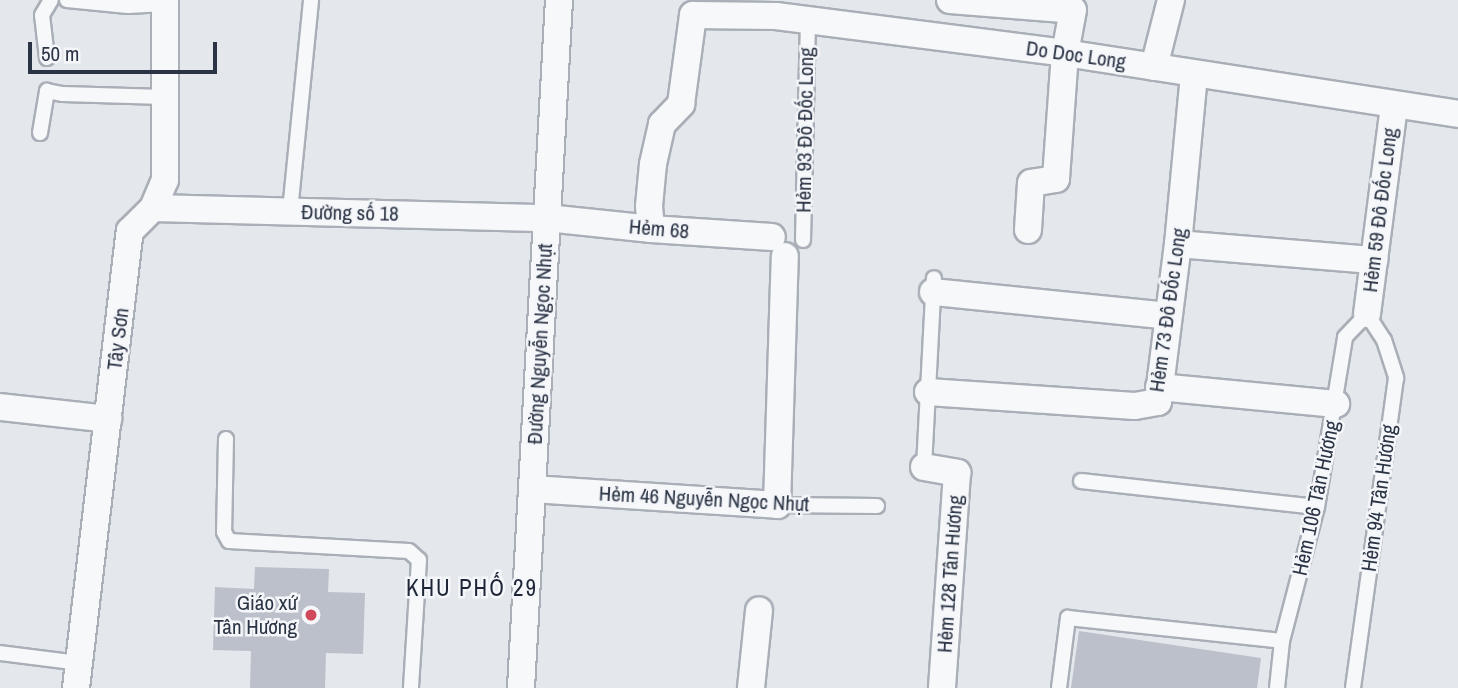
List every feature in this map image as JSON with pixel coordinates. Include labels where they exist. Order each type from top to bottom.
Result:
[{"type":"street","name":"Đường Nguyễn Ngọc Nhựt","points":[[521,688],[559,0]]},
{"type":"street","points":[[943,38],[948,0],[1073,5],[1065,53],[1056,179],[1031,183],[1028,230]]},
{"type":"street","points":[[1154,66],[1171,0]]},
{"type":"street","name":"Tây Sơn","points":[[78,675],[130,231],[153,208],[165,180],[165,2]]},
{"type":"street","name":"Do Doc Long","points":[[651,229],[649,206],[653,164],[662,124],[681,104],[693,15],[777,8],[808,20],[1065,53],[1458,114]]},
{"type":"street","name":"Hẻm 73 Đô Đốc Long","points":[[928,392],[1135,406],[1158,402],[1178,244],[1194,74]]},
{"type":"street","name":"Hẻm 59 Đô Đốc Long","points":[[1367,314],[1394,106]]},
{"type":"street","name":"Đường số 18","points":[[153,208],[547,218]]},
{"type":"street","name":"Hẻm 68","points":[[547,218],[787,244]]},
{"type":"street","points":[[777,505],[787,244]]},
{"type":"street","points":[[1178,244],[1374,260]]},
{"type":"street","points":[[934,285],[1168,316]]},
{"type":"street","points":[[1159,387],[1336,404]]},
{"type":"street","points":[[0,407],[108,419]]},
{"type":"street","name":"Hẻm 128 Tân Hương","points":[[925,467],[957,473],[942,688]]},
{"type":"street","name":"Hẻm 46 Nguyễn Ngọc Nhựt","points":[[532,489],[777,505]]},
{"type":"street","points":[[751,688],[758,610]]},
{"type":"lane","points":[[47,58],[42,15],[51,0]]},
{"type":"lane","points":[[67,0],[128,6],[165,2]]},
{"type":"lane","points":[[290,211],[311,0]]},
{"type":"lane","name":"Hẻm 93 Đô Đốc Long","points":[[787,244],[808,20]]},
{"type":"lane","points":[[40,133],[47,91],[76,95],[164,97]]},
{"type":"lane","name":"Hẻm 128 Tân Hương","points":[[925,467],[934,285]]},
{"type":"lane","name":"Hẻm 106 Tân Hương","points":[[1277,688],[1282,641],[1317,507],[1345,337],[1367,314]]},
{"type":"lane","name":"Hẻm 94 Tân Hương","points":[[1353,688],[1396,378],[1384,340],[1367,314]]},
{"type":"lane","points":[[226,439],[224,532],[229,541],[408,551],[419,560],[411,688]]},
{"type":"lane","points":[[1081,481],[1317,507]]},
{"type":"lane","name":"Hẻm 46 Nguyễn Ngọc Nhựt","points":[[777,505],[877,506]]},
{"type":"lane","points":[[1059,688],[1068,618],[1282,641]]},
{"type":"lane","points":[[0,653],[78,675]]},
{"type":"building","points":[[255,567],[329,569],[328,592],[365,593],[363,654],[326,653],[325,688],[250,688],[251,651],[213,650],[215,587],[254,589]]},
{"type":"building","points":[[1079,631],[1261,658],[1257,688],[1071,688]]},
{"type":"place","name":"Giáo xứ Tân Hương","points":[[311,615]]},
{"type":"district","name":"KHU PHỐ 29","points":[[472,588]]}]
